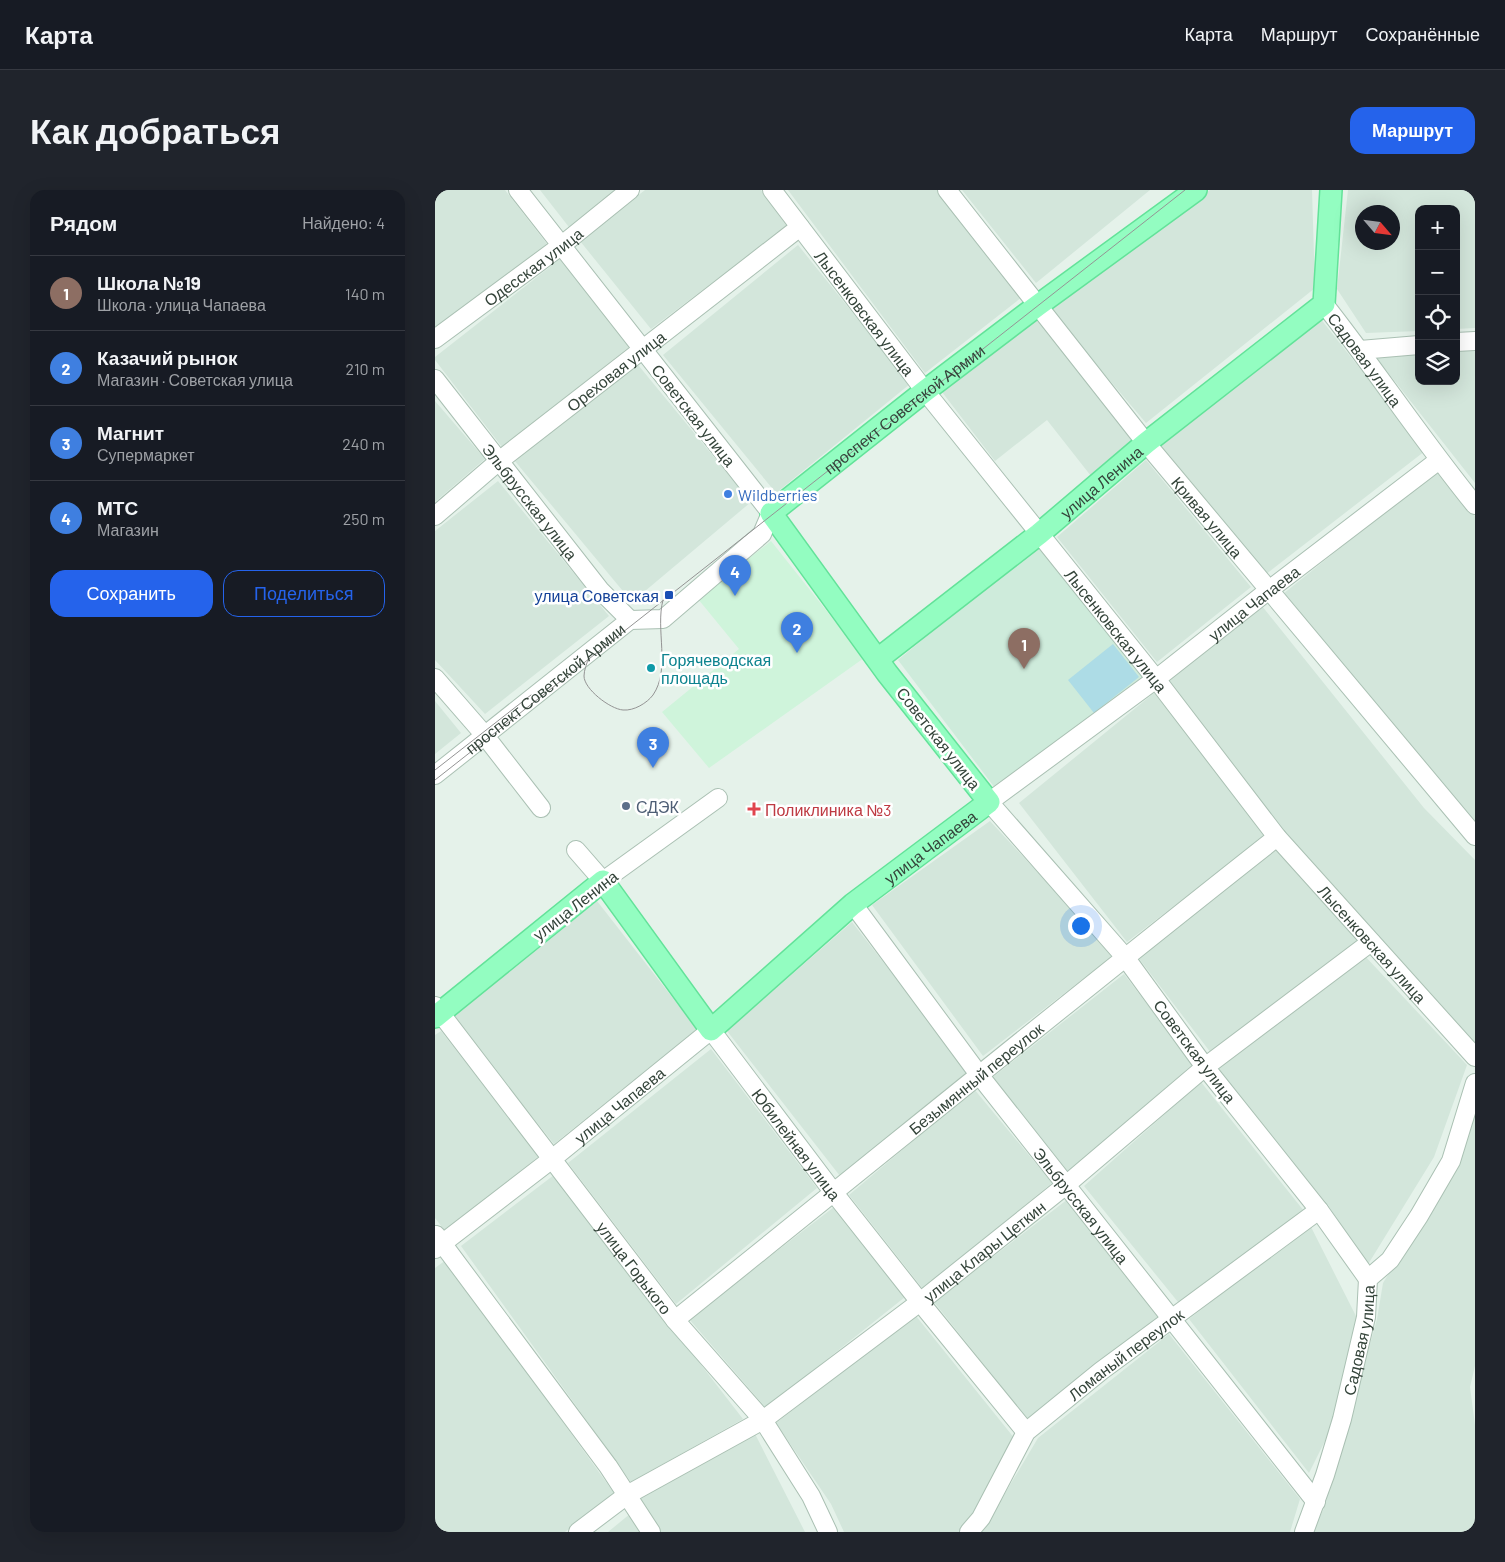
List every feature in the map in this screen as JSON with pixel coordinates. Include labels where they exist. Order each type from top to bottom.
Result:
[{"type":"main road","name":"проспект Советской Армии","points":[[771,513],[925,391],[1037,306],[1196,190]]},
{"type":"main road","name":"Садовая улица","points":[[1324,304],[1331,190]]},
{"type":"main road","name":"улица Ленина","points":[[878,659],[1039,534],[1146,444],[1324,304]]},
{"type":"main road","name":"Советская улица","points":[[771,513],[878,659],[989,802]]},
{"type":"main road","name":"улица Чапаева","points":[[711,1030],[853,904],[989,802]]},
{"type":"main road","name":"улица Ленина","points":[[437,1012],[603,881]]},
{"type":"main road","name":"Юбилейная улица","points":[[603,881],[711,1030]]},
{"type":"street","name":"Советская улица","points":[[518,190],[771,513]]},
{"type":"street","name":"Одесская улица","points":[[435,339],[562,245],[630,190]]},
{"type":"street","name":"Лысенковская улица","points":[[772,190],[925,391],[1156,679],[1277,837],[1475,1058]]},
{"type":"street","name":"Кривая улица","points":[[947,190],[1146,444],[1475,836]]},
{"type":"street","name":"Ореховая улица","points":[[435,516],[499,461],[800,227]]},
{"type":"street","name":"Садовая улица","points":[[1324,304],[1360,350],[1439,460],[1475,505]]},
{"type":"street","points":[[1460,342],[1475,341]]},
{"type":"street","points":[[1360,350],[1415,345]]},
{"type":"street","name":"Эльбрусская улица","points":[[435,379],[600,590],[630,620]]},
{"type":"street","name":"улица Чапаева","points":[[989,802],[1156,679],[1439,460]]},
{"type":"street","name":"проспект Советской Армии","points":[[435,775],[630,620],[663,619],[762,534],[771,513]]},
{"type":"street","points":[[435,678],[485,736],[541,808]]},
{"type":"street","name":"улица Ленина","points":[[603,881],[718,798]]},
{"type":"street","name":"Советская улица","points":[[989,802],[1125,957],[1205,1067],[1319,1210],[1368,1279]]},
{"type":"street","name":"Безымянный переулок","points":[[675,1320],[980,1076],[1125,957],[1277,837]]},
{"type":"street","name":"Юбилейная улица","points":[[576,850],[603,881]]},
{"type":"street","name":"Эльбрусская улица","points":[[853,904],[980,1076],[1316,1502]]},
{"type":"street","name":"улица Клары Цеткин","points":[[578,1532],[627,1495],[763,1420],[920,1302],[1066,1185],[1205,1067],[1371,942]]},
{"type":"street","name":"улица Горького","points":[[437,1012],[675,1320],[763,1420],[811,1496],[828,1532]]},
{"type":"street","name":"улица Чапаева","points":[[437,1242],[552,1159],[711,1030]]},
{"type":"street","name":"Юбилейная улица","points":[[711,1030],[834,1193],[1026,1432]]},
{"type":"street","name":"Садовая улица","points":[[1304,1532],[1316,1502],[1343,1418],[1366,1316],[1368,1279],[1390,1260],[1419,1216],[1451,1161],[1475,1082]]},
{"type":"street","name":"Ломаный переулок","points":[[969,1532],[981,1518],[1026,1432],[1101,1371],[1319,1210]]},
{"type":"street","points":[[437,1242],[608,1466],[651,1532]]},
{"type":"shaded area","points":[[435,190],[505,190],[547,244],[435,329]]},
{"type":"shaded area","points":[[540,190],[622,190],[572,231]]},
{"type":"shaded area","points":[[645,190],[761,190],[787,226],[651,329],[580,241]]},
{"type":"shaded area","points":[[788,190],[939,190],[1022,297],[925,373]]},
{"type":"shaded area","points":[[962,190],[1150,190],[1036,283]]},
{"type":"shaded area","points":[[1210,190],[1312,190],[1315,288],[1146,423],[1049,309]]},
{"type":"shaded area","points":[[1348,190],[1475,190],[1475,328],[1460,329],[1460,205],[1415,205],[1415,331],[1366,333],[1337,289]]},
{"type":"shaded area","points":[[798,245],[910,384],[776,493],[663,355]]},
{"type":"shaded area","points":[[560,259],[629,347],[502,447],[435,360],[435,357]]},
{"type":"shaded area","points":[[1037,318],[1134,443],[1091,476],[1047,420],[995,461],[942,392]]},
{"type":"shaded area","points":[[1320,318],[1425,451],[1261,578],[1157,446]]},
{"type":"shaded area","points":[[1475,348],[1475,483],[1375,356],[1415,352],[1415,385],[1460,385],[1460,350]]},
{"type":"shaded area","points":[[634,360],[751,502],[632,602],[514,460]]},
{"type":"shaded area","points":[[435,401],[485,459],[435,502]]},
{"type":"shaded area","points":[[1146,460],[1251,587],[1157,662],[1057,537]]},
{"type":"shaded area","points":[[1437,470],[1475,516],[1475,835],[1278,598]]},
{"type":"shaded area","points":[[498,481],[609,616],[485,714],[435,660],[435,531]]},
{"type":"shaded area","points":[[771,541],[864,658],[709,768],[662,712],[739,649],[698,599]]},
{"type":"shaded area","points":[[1038,544],[1151,679],[998,792],[898,660]]},
{"type":"shaded area","points":[[1262,606],[1424,808],[1475,860],[1475,1053],[1284,832],[1167,679]]},
{"type":"shaded area","points":[[1113,644],[1139,677],[1094,713],[1068,680]]},
{"type":"shaded area","points":[[1154,693],[1272,831],[1127,942],[1019,803]]},
{"type":"shaded area","points":[[435,701],[461,733],[435,754]]},
{"type":"shaded area","points":[[990,821],[1114,955],[983,1056],[872,905]]},
{"type":"shaded area","points":[[1276,846],[1360,943],[1211,1053],[1137,956]]},
{"type":"shaded area","points":[[597,901],[697,1029],[554,1144],[452,1016]]},
{"type":"shaded area","points":[[852,922],[969,1072],[840,1176],[727,1031]]},
{"type":"shaded area","points":[[1364,955],[1467,1065],[1434,1157],[1367,1266],[1328,1205],[1216,1068]]},
{"type":"shaded area","points":[[1124,974],[1193,1064],[1068,1172],[993,1077]]},
{"type":"shaded area","points":[[441,1031],[539,1156],[445,1231],[435,1218],[435,1035]]},
{"type":"shaded area","points":[[711,1049],[817,1188],[676,1304],[568,1163]]},
{"type":"shaded area","points":[[1201,1082],[1304,1211],[1178,1302],[1084,1186]]},
{"type":"shaded area","points":[[974,1089],[1052,1183],[923,1289],[849,1195]]},
{"type":"shaded area","points":[[1475,1105],[1475,1366],[1470,1387],[1475,1425],[1475,1532],[1313,1532],[1324,1508],[1377,1319],[1383,1283],[1452,1172]]},
{"type":"shaded area","points":[[554,1175],[743,1419],[631,1482],[461,1246]]},
{"type":"shaded area","points":[[1068,1199],[1161,1315],[1029,1421],[934,1302]]},
{"type":"shaded area","points":[[834,1207],[905,1297],[766,1408],[689,1319]]},
{"type":"shaded area","points":[[1310,1225],[1357,1318],[1333,1425],[1309,1473],[1189,1319]]},
{"type":"shaded area","points":[[446,1260],[614,1493],[565,1532],[435,1532],[435,1268]]},
{"type":"shaded area","points":[[916,1316],[1015,1439],[974,1512],[959,1532],[844,1532],[831,1504],[776,1423]]},
{"type":"shaded area","points":[[1169,1334],[1300,1499],[1290,1532],[982,1532],[1038,1438]]},
{"type":"shaded area","points":[[754,1432],[805,1532],[659,1532],[639,1499]]},
{"type":"shaded area","points":[[636,1509],[649,1532],[608,1532]]},
{"type":"tram line","points":[[435,780],[1185,190]]},
{"type":"tram line","points":[[589,657],[584,676],[585,681],[599,698],[611,706],[623,710],[636,708],[647,701],[653,695],[661,673],[661,611],[663,600]]},
{"type":"tram line","points":[[435,770],[531,695]]},
{"type":"place","name":"Wildberries","points":[[728,494]]},
{"type":"place","name":"улица Советская","points":[[669,595]]},
{"type":"place","name":"МТС","points":[[735,596]]},
{"type":"place","name":"Казачий рынок","points":[[797,653]]},
{"type":"place","name":"Горячеводская площадь","points":[[651,668]]},
{"type":"place","name":"Школа №19","points":[[1024,669]]},
{"type":"place","name":"Магнит","points":[[653,768]]},
{"type":"place","name":"СДЭК","points":[[626,806]]},
{"type":"place","name":"Поликлиника №3","points":[[754,809]]}]
